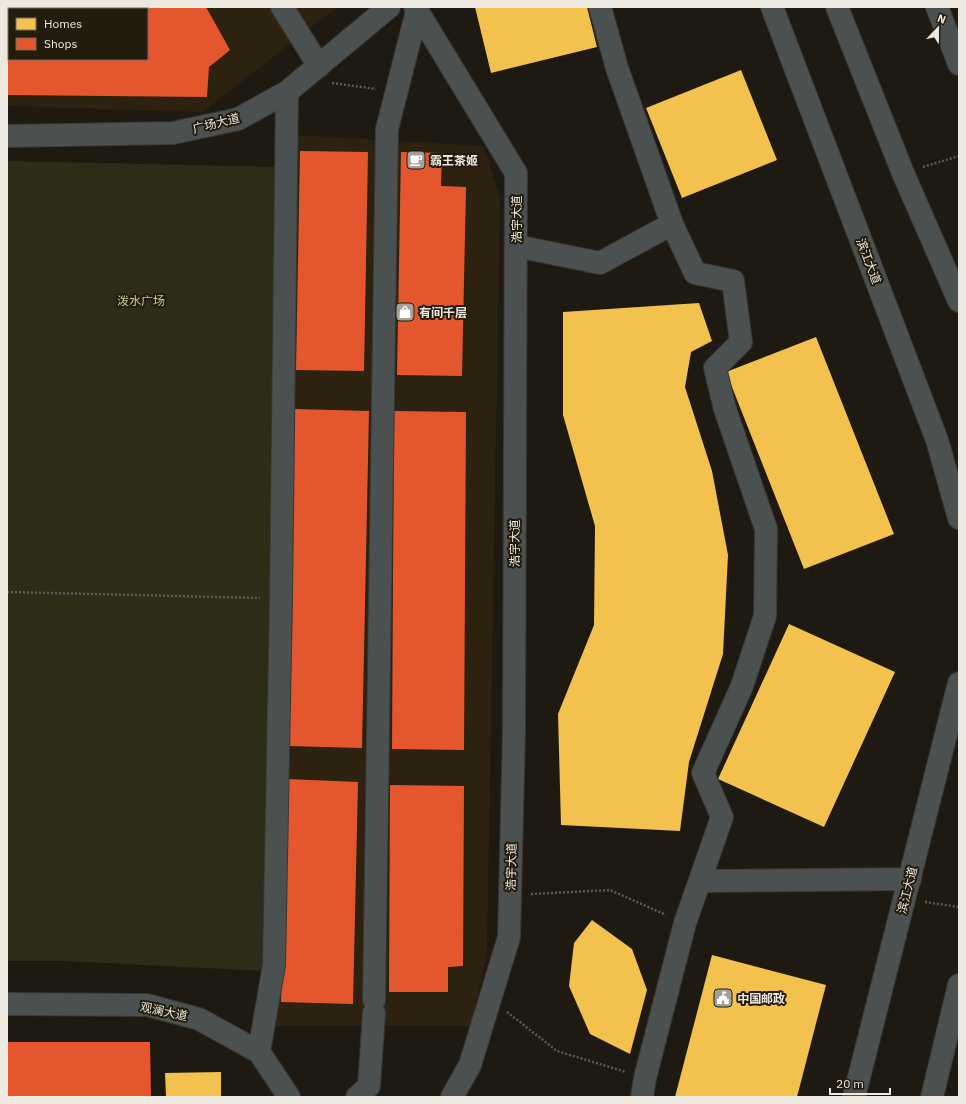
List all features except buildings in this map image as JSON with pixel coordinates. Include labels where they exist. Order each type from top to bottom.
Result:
[{"type":"street","points":[[282,7],[319,66]]},
{"type":"street","name":"广场大道","points":[[7,136],[173,133],[238,119],[295,86],[388,7]]},
{"type":"street","points":[[600,7],[617,68],[672,224],[694,273],[733,282],[742,342],[715,368],[725,409],[766,529],[764,616],[742,686],[703,773],[722,816],[685,923],[644,1088]]},
{"type":"street","name":"滨江大道","points":[[772,7],[937,440],[959,518]]},
{"type":"street","points":[[837,7],[903,173],[959,301]]},
{"type":"street","points":[[937,7],[959,64]]},
{"type":"street","points":[[357,1097],[369,1086],[374,1007],[387,129],[416,9]]},
{"type":"street","name":"浩宇大道","points":[[416,9],[516,173],[514,731],[510,937],[470,1065],[452,1097]]},
{"type":"street","points":[[259,1052],[274,965],[281,598],[295,86]]},
{"type":"street","points":[[516,246],[600,263],[672,224]]},
{"type":"street","name":"滨江大道","points":[[854,1097],[959,683]]},
{"type":"street","points":[[700,881],[910,879]]},
{"type":"street","points":[[932,1097],[959,985]]},
{"type":"street","name":"观澜大道","points":[[7,1004],[147,1006],[199,1019],[259,1052],[289,1097]]},
{"type":"path","points":[[295,86],[397,91]]},
{"type":"path","points":[[903,173],[959,156]]},
{"type":"path","points":[[7,592],[281,598]]},
{"type":"path","points":[[510,895],[610,890],[685,923]]},
{"type":"path","points":[[905,899],[959,907]]},
{"type":"path","points":[[490,999],[557,1051],[644,1088]]},
{"type":"shaded area","points":[[7,7],[337,7],[203,112],[7,106]]},
{"type":"shaded area","points":[[294,135],[484,146],[500,199],[487,952],[471,1026],[276,1026]]},
{"type":"green space","name":"泼水广场","points":[[7,161],[277,167],[266,971],[66,961],[7,961]]},
{"type":"place","name":"霸王茶姬","points":[[416,160]]},
{"type":"place","name":"有间千层","points":[[405,312]]},
{"type":"place","name":"中国邮政","points":[[723,998]]}]
